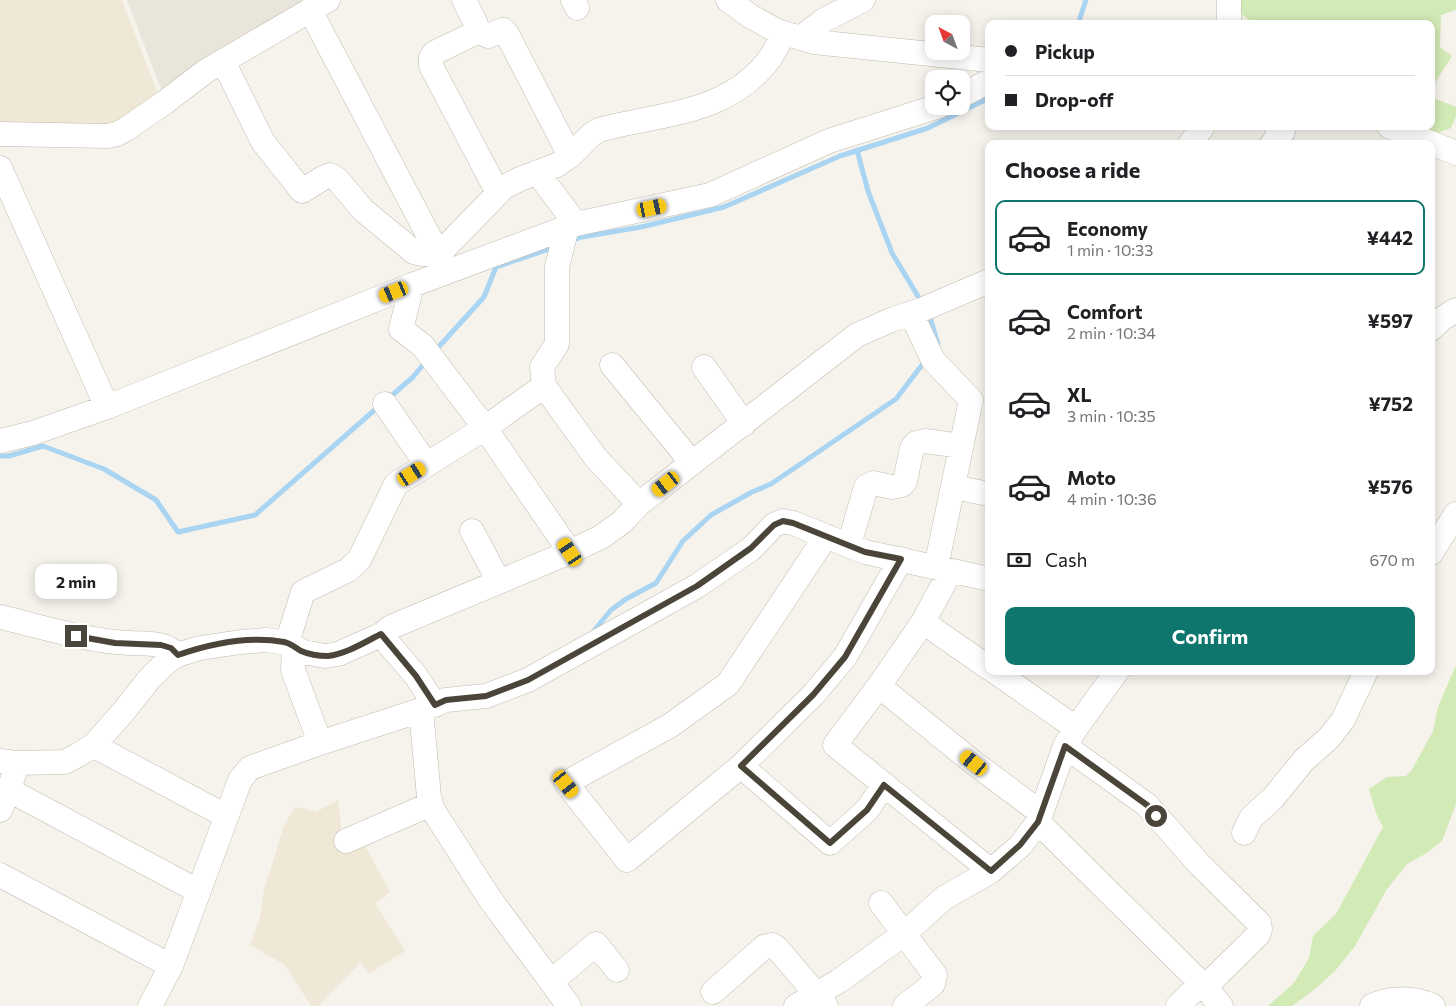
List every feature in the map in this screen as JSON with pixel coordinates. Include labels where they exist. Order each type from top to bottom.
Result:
[{"type":"street","points":[[464,0],[476,24],[476,31],[472,35],[434,53],[431,58],[431,66],[498,193]]},
{"type":"street","points":[[728,0],[750,16],[777,31],[814,42],[985,60]]},
{"type":"street","points":[[0,441],[33,433],[107,406],[412,285],[443,262],[498,193],[511,182],[557,165],[570,156],[591,134],[599,130],[684,113],[720,100],[742,85],[792,36],[863,0]]},
{"type":"street","points":[[1229,0],[1229,20]]},
{"type":"street","points":[[0,134],[108,136],[117,134],[164,103],[206,71],[309,6],[443,262]]},
{"type":"street","points":[[476,31],[488,36],[504,30],[570,156]]},
{"type":"street","points":[[223,61],[263,142],[302,191],[330,175],[337,179],[363,210],[414,252],[443,262],[571,226],[710,196],[829,141],[925,110]]},
{"type":"street","points":[[970,92],[985,84]]},
{"type":"street","points":[[1275,140],[1282,132],[1280,130]]},
{"type":"street","points":[[1398,130],[1425,140]]},
{"type":"street","points":[[1435,144],[1456,152]]},
{"type":"street","points":[[0,168],[107,406]]},
{"type":"street","points":[[537,172],[571,226]]},
{"type":"street","points":[[571,226],[557,267],[557,344],[542,367],[544,386],[596,458],[639,504]]},
{"type":"street","points":[[198,891],[5,800],[8,762],[65,762],[94,744],[124,711],[150,678],[164,664],[178,655],[200,648],[266,640],[290,645],[304,652],[325,656],[338,654],[381,634],[391,627],[601,538],[622,522],[639,504],[857,335],[985,282]]},
{"type":"street","points":[[412,285],[400,329],[423,346],[485,428],[570,552]]},
{"type":"street","points":[[1435,325],[1456,310]]},
{"type":"street","points":[[911,313],[933,360],[980,397],[961,446],[953,487],[943,569],[923,622],[835,745],[991,871]]},
{"type":"street","points":[[612,365],[692,463]]},
{"type":"street","points":[[704,367],[744,424]]},
{"type":"street","points":[[320,743],[293,670],[290,645],[303,592],[348,570],[359,560],[396,484],[485,428],[544,386]]},
{"type":"street","points":[[385,404],[427,465]]},
{"type":"street","points":[[849,545],[866,487],[873,483],[892,487],[902,485],[905,481],[912,448],[916,443],[925,441],[961,446]]},
{"type":"street","points":[[953,487],[985,493]]},
{"type":"street","points":[[1435,547],[1456,514]]},
{"type":"street","points":[[150,1006],[171,966],[240,780],[250,768],[428,708],[446,700],[486,696],[528,680],[697,586],[751,548],[774,525],[783,521],[793,523],[865,552],[985,578]]},
{"type":"street","points":[[472,531],[498,582]]},
{"type":"street","points":[[826,536],[728,684],[671,725],[566,784],[627,860],[741,766],[813,695],[845,657],[901,559]]},
{"type":"street","points":[[0,617],[86,638],[115,643],[161,645],[171,648],[178,655]]},
{"type":"street","points":[[923,622],[985,665]]},
{"type":"street","points":[[381,634],[416,676],[428,708],[431,804],[490,899],[569,1006]]},
{"type":"street","points":[[999,675],[1147,805],[1200,865],[1259,923],[1258,935],[1203,986],[1178,1006]]},
{"type":"street","points":[[796,1006],[822,999],[839,981],[905,933],[944,898],[991,871],[1020,845],[1040,817],[1070,737],[1114,675]]},
{"type":"street","points":[[1244,833],[1251,818],[1273,798],[1304,760],[1329,738],[1343,720],[1364,675]]},
{"type":"street","points":[[879,686],[1040,817],[1222,1006]]},
{"type":"street","points":[[94,744],[106,753],[226,816]]},
{"type":"street","points":[[741,766],[830,843],[867,810],[884,785]]},
{"type":"street","points":[[346,841],[431,804]]},
{"type":"street","points":[[0,875],[171,966]]},
{"type":"street","points":[[881,903],[935,975],[933,984],[905,1006]]},
{"type":"street","points":[[552,981],[596,944],[617,970]]},
{"type":"street","points":[[713,992],[764,947],[772,945],[777,948],[822,999]]},
{"type":"street","points":[[1372,1006],[1390,1000],[1414,1000],[1433,1006]]},
{"type":"shaded area","points":[[0,0],[122,0],[159,97],[123,124],[0,128]]},
{"type":"shaded area","points":[[127,0],[318,0],[164,97]]},
{"type":"shaded area","points":[[338,800],[342,834],[362,840],[390,892],[375,903],[405,951],[370,973],[360,963],[318,1006],[311,1006],[285,965],[250,945],[260,917],[264,890],[285,823],[296,807],[316,812]]},
{"type":"green space","points":[[1235,0],[1456,0],[1456,10],[1441,15],[1440,47],[1452,56],[1435,83],[1435,20],[1250,20],[1236,10]]},
{"type":"green space","points":[[1435,99],[1456,107],[1456,116],[1451,128],[1435,134],[1425,130],[1435,130]]},
{"type":"green space","points":[[1456,665],[1456,804],[1442,841],[1425,854],[1407,864],[1387,889],[1355,946],[1335,971],[1292,1006],[1268,1006],[1294,983],[1309,958],[1313,936],[1336,914],[1383,827],[1376,813],[1369,789],[1387,777],[1406,776],[1412,770],[1433,731],[1438,707]]},
{"type":"waterway","points":[[1079,20],[1086,0]]},
{"type":"waterway","points":[[570,241],[582,237],[641,227],[724,207],[840,156],[928,128],[985,100]]},
{"type":"waterway","points":[[857,150],[868,191],[892,253],[922,303]]},
{"type":"waterway","points":[[434,352],[484,297],[496,267],[555,247]]},
{"type":"waterway","points":[[929,314],[937,346]]},
{"type":"waterway","points":[[389,398],[413,377],[427,360]]},
{"type":"waterway","points":[[593,632],[611,610],[626,599],[656,583],[683,541],[711,515],[752,492],[771,484],[896,399],[925,361]]},
{"type":"waterway","points":[[0,456],[9,456],[43,446],[104,469],[156,500],[178,532],[255,515],[378,407]]},
{"type":"route","points":[[76,636],[115,643],[161,645],[171,648],[178,655],[200,648],[266,640],[286,643],[304,652],[325,656],[338,654],[381,634],[416,676],[435,705],[446,700],[486,696],[528,680],[697,586],[751,548],[763,538],[768,530],[783,521],[793,523],[865,552],[901,559],[845,657],[813,695],[741,766],[830,843],[867,810],[884,785],[991,871],[1020,845],[1038,822],[1065,746],[1147,805],[1156,816]]}]
